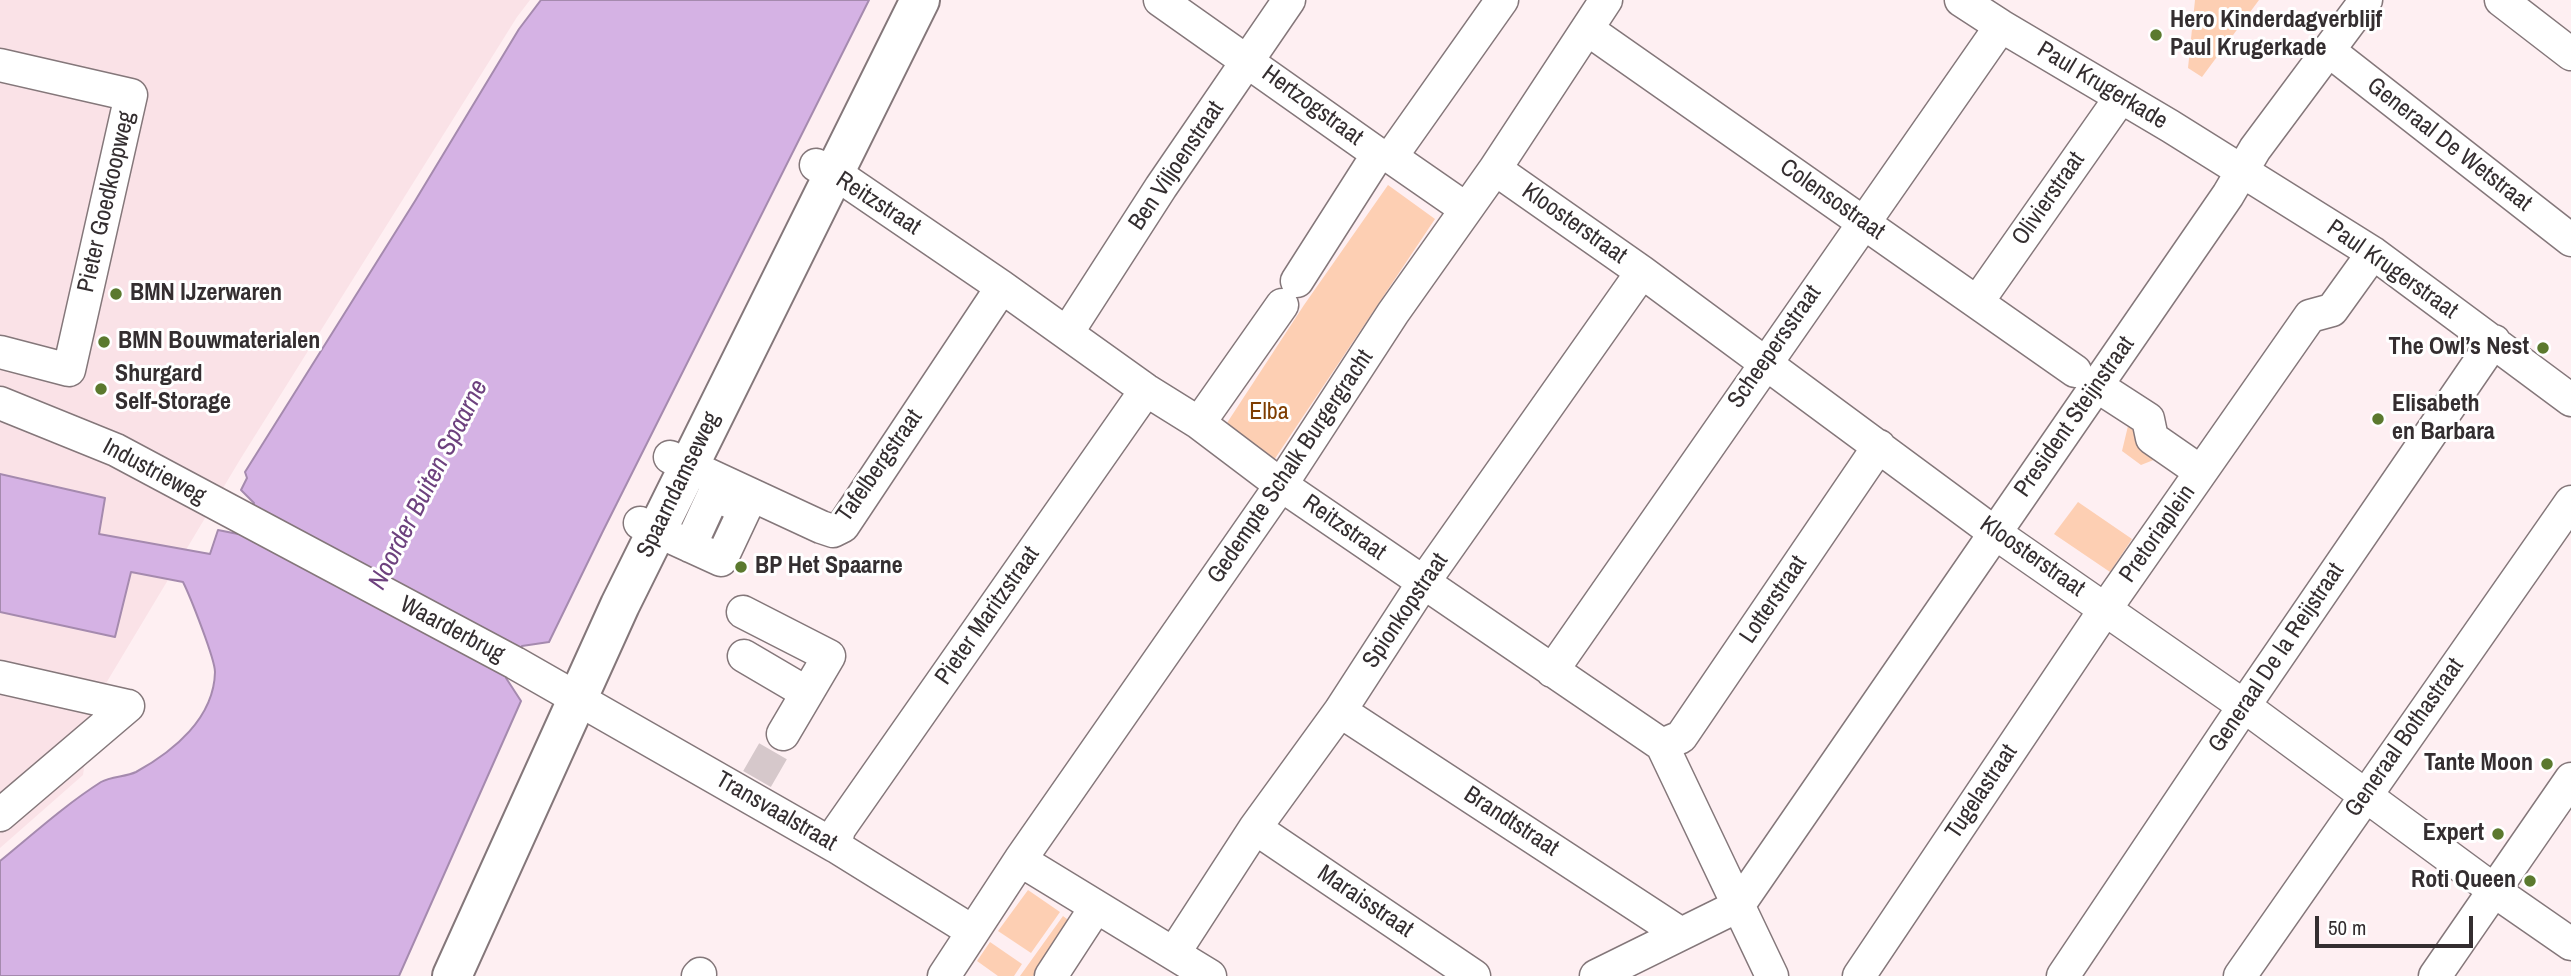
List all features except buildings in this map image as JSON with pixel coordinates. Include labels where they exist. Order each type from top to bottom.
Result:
[{"type":"main road","name":"Spaarndamseweg","points":[[431,976],[569,693],[698,475],[824,170],[898,0]]},
{"type":"main road","name":"Spaarndamseweg","points":[[824,170],[920,0]]},
{"type":"main road","name":"Spaarndamseweg","points":[[452,976],[569,693]]},
{"type":"street","name":"Hertzogstraat","points":[[1160,0],[1466,208]]},
{"type":"street","name":"Ben Viljoenstraat","points":[[1067,333],[1161,187],[1289,0]]},
{"type":"street","points":[[1199,424],[1385,155],[1502,0]]},
{"type":"street","name":"Gedempte Schalk Burgergracht","points":[[944,976],[1020,860],[1281,485],[1606,0]]},
{"type":"street","name":"Paul Krugerkade","points":[[1961,0],[2242,171]]},
{"type":"street","name":"President Steijnstraat","points":[[1738,906],[1995,533],[2086,379],[2366,0]]},
{"type":"street","points":[[2501,0],[2571,54]]},
{"type":"street","name":"Scheepersstraat","points":[[1552,671],[2001,26]]},
{"type":"street","name":"Colensostraat","points":[[1587,29],[2086,379]]},
{"type":"street","name":"Generaal De Wetstraat","points":[[2328,50],[2571,240]]},
{"type":"street","name":"Pieter Goedkoopweg","points":[[0,65],[131,95],[69,370],[0,352]]},
{"type":"street","name":"Olivierstraat","points":[[1978,301],[2121,97]]},
{"type":"street","name":"Kloosterstraat","points":[[1495,169],[1642,272],[1995,533],[2244,706],[2571,944]]},
{"type":"street","name":"Reitzstraat","points":[[824,170],[1002,287],[1146,390],[1199,424],[1281,485],[1662,745]]},
{"type":"street","name":"Paul Krugerstraat","points":[[2242,171],[2373,253],[2571,400]]},
{"type":"street","points":[[2201,472],[2310,316],[2332,310],[2373,253]]},
{"type":"street","name":"Spionkopstraat","points":[[1174,953],[1255,828],[1340,711],[1423,583],[1642,272]]},
{"type":"street","name":"Tafelbergstraat","points":[[698,475],[821,527],[833,531],[843,526],[1002,287]]},
{"type":"street","name":"Generaal De la Reijstraat","points":[[2063,976],[2494,341]]},
{"type":"street","name":"Pretoriaplein","points":[[2086,379],[2148,419],[2152,438],[2201,472],[2106,608]]},
{"type":"street","name":"Pieter Maritzstraat","points":[[835,846],[839,829],[1146,390]]},
{"type":"street","name":"Industrieweg","points":[[0,403],[116,450],[214,504]]},
{"type":"street","name":"Industrieweg","points":[[0,424],[111,462],[214,504]]},
{"type":"street","name":"Lotterstraat","points":[[1662,745],[1681,737],[1879,446]]},
{"type":"street","points":[[698,475],[745,509],[797,534]]},
{"type":"street","name":"Generaal Bothastraat","points":[[2240,976],[2571,502]]},
{"type":"street","name":"Waarderbrug","points":[[214,504],[569,693]]},
{"type":"street","points":[[662,533],[721,560],[745,509]]},
{"type":"street","name":"Tugelastraat","points":[[1859,976],[2106,608]]},
{"type":"street","points":[[743,612],[829,656],[783,734]]},
{"type":"street","points":[[744,656],[807,693]]},
{"type":"street","points":[[0,677],[128,706],[0,815]]},
{"type":"street","name":"Transvaalstraat","points":[[569,693],[753,787],[835,846],[972,931]]},
{"type":"street","name":"Brandtstraat","points":[[1340,711],[1681,934]]},
{"type":"street","points":[[1662,745],[1772,976]]},
{"type":"street","points":[[2435,976],[2571,779]]},
{"type":"street","name":"Maraisstraat","points":[[1255,828],[1474,976]]},
{"type":"street","points":[[1020,860],[1210,976]]},
{"type":"street","points":[[1596,976],[1738,906]]},
{"type":"street","points":[[1051,976],[1096,907]]},
{"type":"shaded area","points":[[0,0],[530,0],[241,458],[93,705],[83,775],[0,848]]},
{"type":"green space","points":[[2195,0],[2259,0],[2202,77],[2188,68]]},
{"type":"green space","name":"Elba","points":[[1388,185],[1435,219],[1274,460],[1225,426],[1304,305]]},
{"type":"green space","points":[[2128,426],[2166,455],[2141,465],[2122,451]]},
{"type":"green space","points":[[2078,502],[2132,539],[2110,572],[2054,534]]},
{"type":"green space","points":[[1028,890],[1060,912],[1031,953],[998,931]]},
{"type":"green space","points":[[1063,916],[1071,922],[1033,976],[1020,976]]},
{"type":"green space","points":[[990,942],[1022,964],[1014,976],[998,976],[977,961]]},
{"type":"water","name":"Noorder Buiten Spaarne","points":[[541,0],[869,0],[549,642],[522,646],[506,678],[521,701],[399,976],[0,976],[0,861],[101,782],[136,772],[177,743],[200,718],[208,704],[215,672],[207,642],[183,582],[131,572],[115,637],[0,612],[0,474],[105,498],[99,534],[210,554],[218,530],[238,534],[254,503],[241,490],[247,478],[245,472],[519,29]]},
{"type":"tunnel","points":[[757,779],[783,734]]},
{"type":"place","name":"Hero Kinderdagverblijf Paul Krugerkade","points":[[2156,35]]},
{"type":"place","name":"BMN IJzerwaren","points":[[116,294]]},
{"type":"place","name":"BMN Bouwmaterialen","points":[[104,342]]},
{"type":"place","name":"The Owl’s Nest","points":[[2543,348]]},
{"type":"place","name":"Shurgard Self-Storage","points":[[101,389]]},
{"type":"place","name":"Elisabeth en Barbara","points":[[2378,419]]},
{"type":"place","name":"BP Het Spaarne","points":[[741,567]]},
{"type":"place","name":"Tante Moon","points":[[2547,764]]},
{"type":"place","name":"Expert","points":[[2498,834]]},
{"type":"place","name":"Roti Queen","points":[[2530,881]]}]
